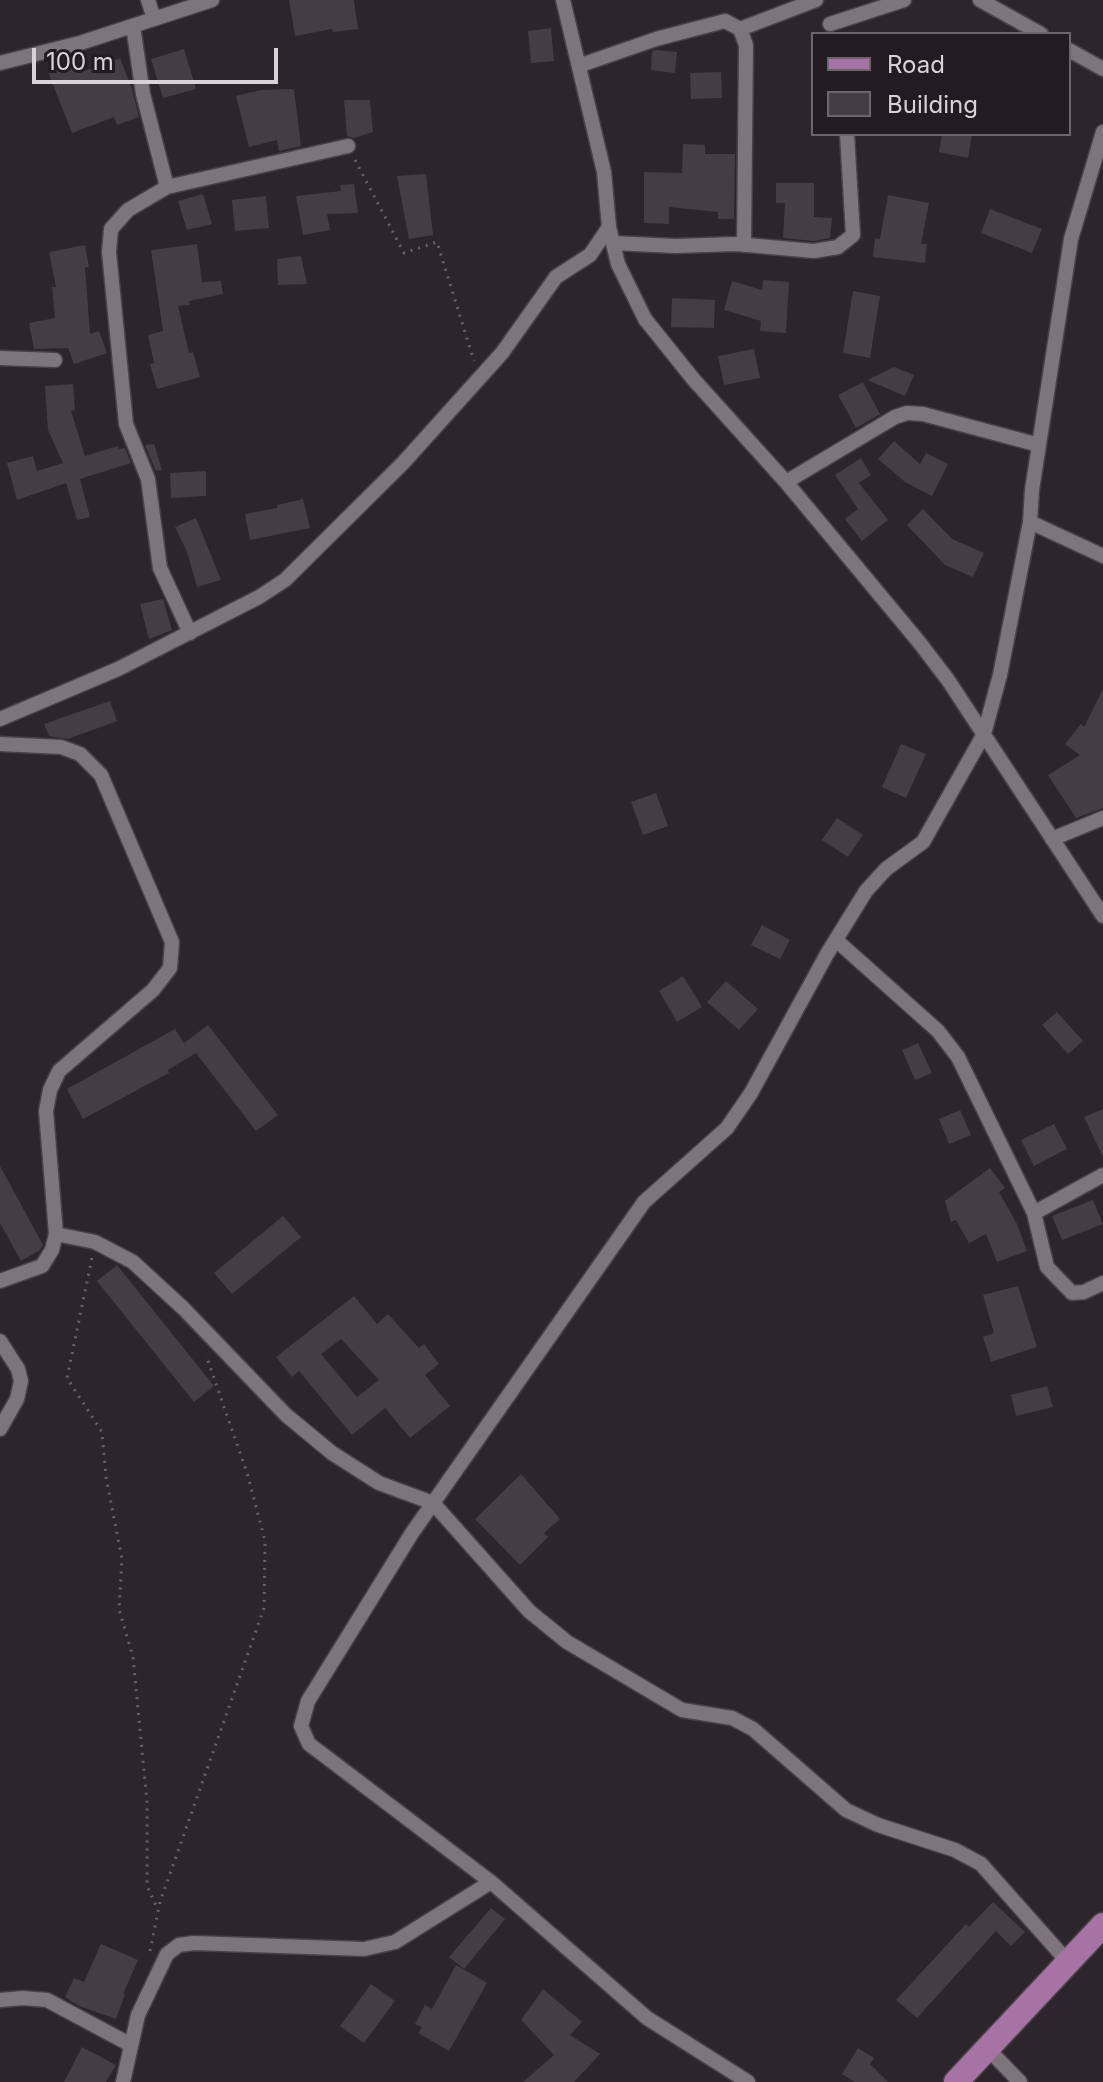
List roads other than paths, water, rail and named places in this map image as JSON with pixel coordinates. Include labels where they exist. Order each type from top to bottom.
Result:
[{"type":"main road","points":[[956,2082],[1103,1925]]},
{"type":"street","points":[[148,0],[154,19]]},
{"type":"street","points":[[0,63],[66,48],[212,0]]},
{"type":"street","points":[[563,0],[581,65],[604,172],[609,227],[618,264],[645,319],[919,642],[984,734],[1103,916]]},
{"type":"street","points":[[740,29],[817,0],[831,29],[904,0]]},
{"type":"street","points":[[980,0],[1037,32]]},
{"type":"street","points":[[581,65],[656,39],[725,21],[740,29],[746,45],[744,245]]},
{"type":"street","points":[[133,26],[143,94],[167,187]]},
{"type":"street","points":[[1071,51],[1103,69]]},
{"type":"street","points":[[748,2082],[647,2018],[491,1882],[309,1744],[301,1726],[308,1701],[433,1503],[644,1202],[727,1128],[751,1093],[866,891],[886,869],[923,842],[984,734],[1000,675],[1030,522],[1071,239],[1103,132]]},
{"type":"street","points":[[613,243],[744,245],[814,251],[838,247],[853,235],[847,136]]},
{"type":"street","points":[[190,633],[160,568],[148,479],[126,424],[109,252],[111,229],[128,210],[167,187],[348,146]]},
{"type":"street","points":[[0,719],[118,669],[259,597],[285,580],[403,463],[522,327],[556,277],[590,255],[609,227]]},
{"type":"street","points":[[590,255],[618,264]]},
{"type":"street","points":[[0,358],[55,360]]},
{"type":"street","points":[[786,482],[895,417],[907,413],[923,414],[1039,445]]},
{"type":"street","points":[[1030,522],[1103,556]]},
{"type":"street","points":[[0,744],[61,747],[80,754],[101,775],[172,942],[170,968],[153,990],[59,1071],[50,1090],[46,1111],[56,1234],[52,1250],[42,1266],[0,1281]]},
{"type":"street","points":[[1052,839],[1103,818]]},
{"type":"street","points":[[836,940],[938,1031],[958,1057],[1034,1213],[1047,1267],[1072,1293],[1084,1292],[1103,1283]]},
{"type":"street","points":[[1034,1213],[1103,1175]]},
{"type":"street","points":[[56,1234],[95,1242],[133,1262],[286,1415],[332,1453],[379,1483],[433,1503],[529,1611],[567,1642],[682,1710],[732,1718],[753,1729],[846,1810],[878,1825],[955,1850],[981,1864],[1068,1962]]},
{"type":"street","points":[[0,1341],[18,1369],[21,1381],[17,1399],[0,1429]]},
{"type":"street","points":[[123,2082],[138,2015],[167,1954],[179,1945],[364,1949],[395,1942],[491,1882]]},
{"type":"street","points":[[0,2000],[47,2000],[131,2045]]},
{"type":"street","points":[[987,2048],[1020,2082]]}]
